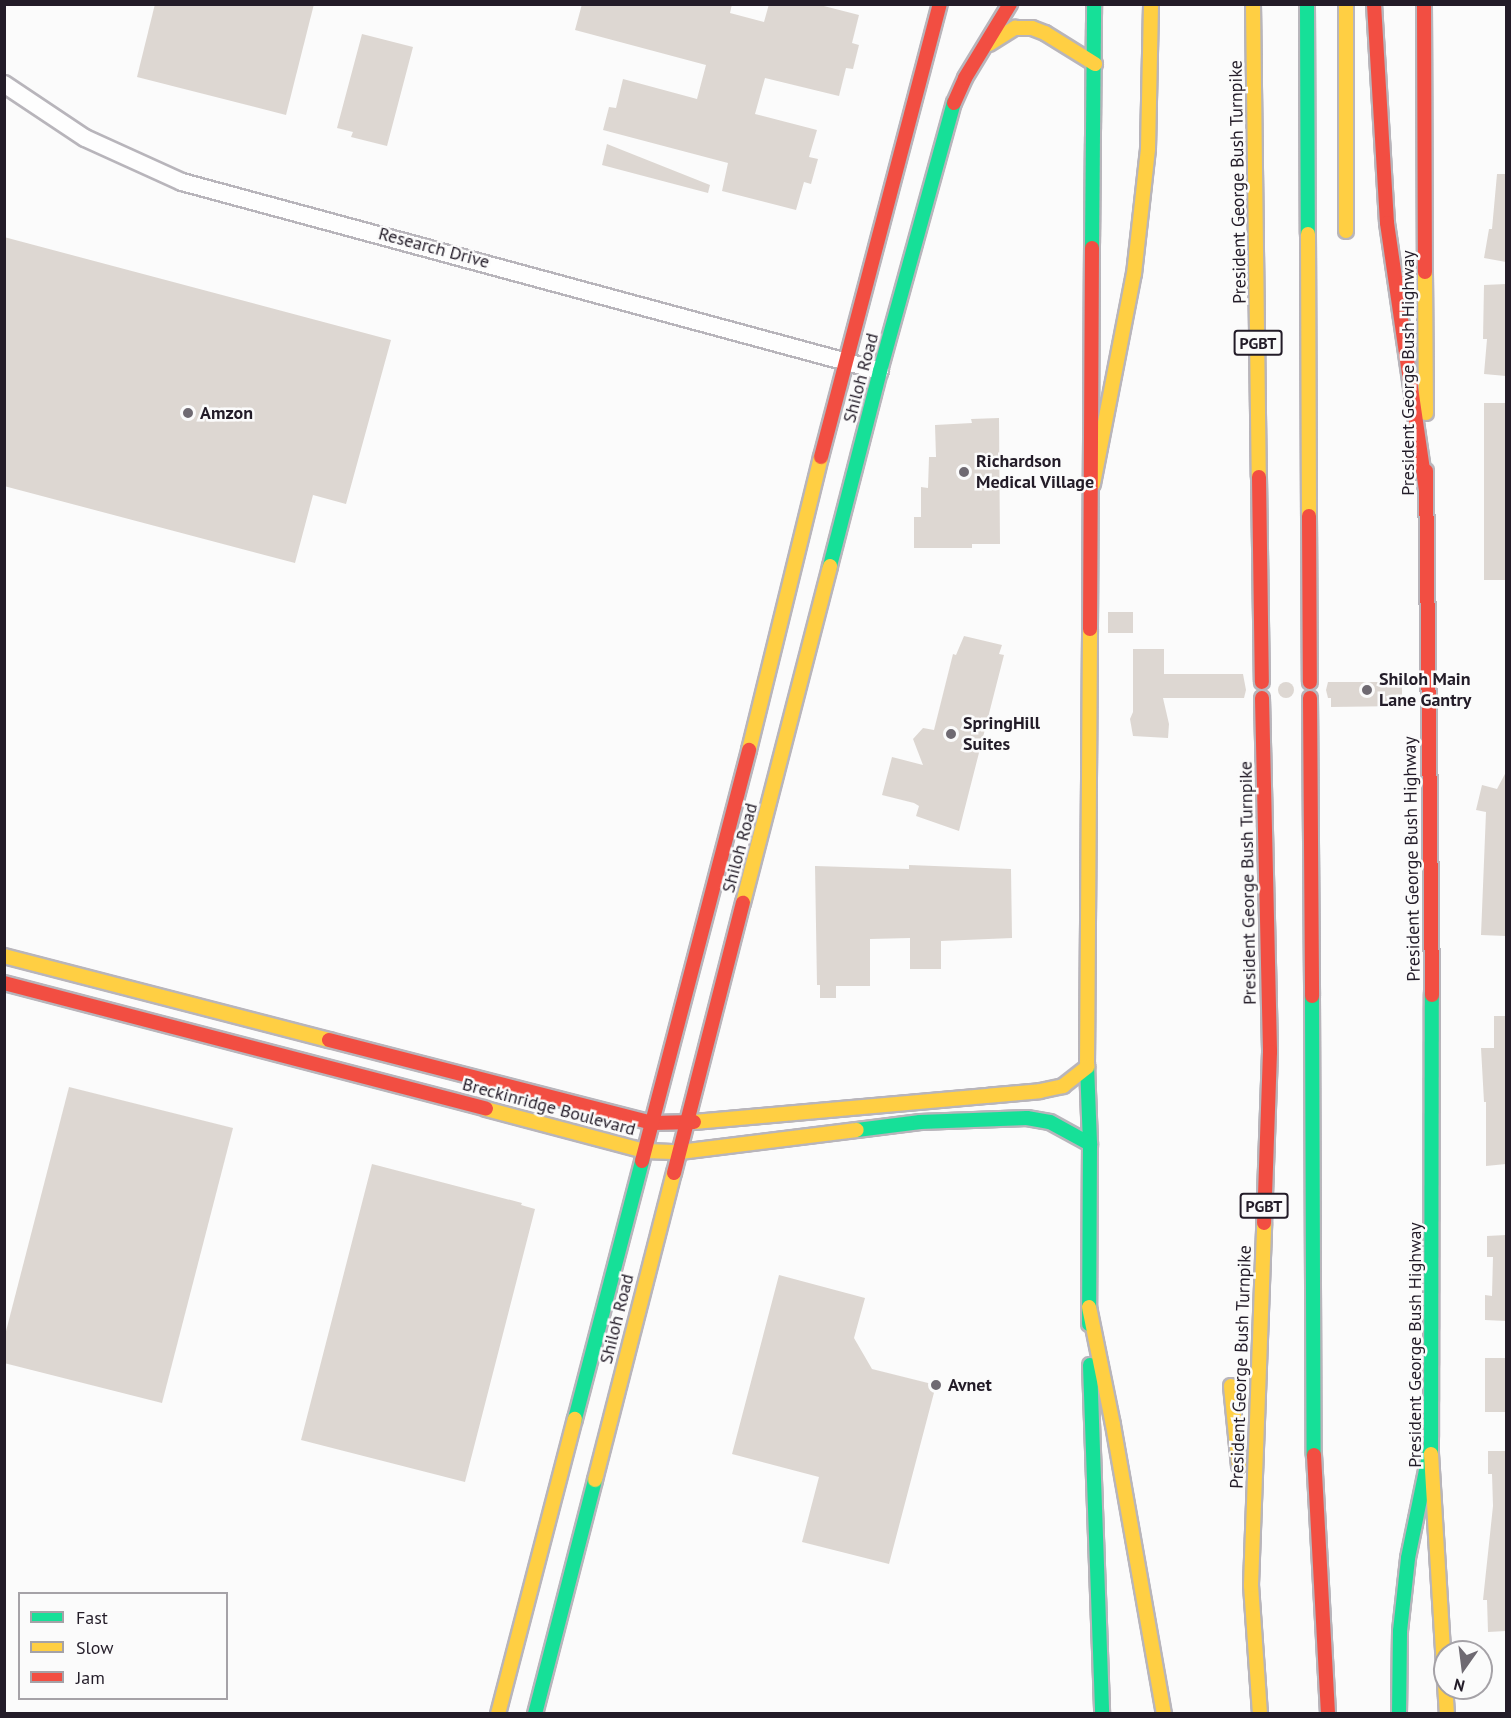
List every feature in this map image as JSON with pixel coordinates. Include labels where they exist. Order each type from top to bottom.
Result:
[{"type":"main road","name":"Shiloh Road","points":[[535,1713],[680,1152],[766,750],[845,360],[940,4]]},
{"type":"main road","name":"Shiloh Road","points":[[498,1713],[652,1123],[880,371],[954,106],[965,78],[1010,4]]},
{"type":"main road","points":[[1094,4],[1088,1067],[1089,1307],[1102,1713]]},
{"type":"main road","points":[[1093,484],[1134,274],[1148,149],[1151,4]]},
{"type":"main road","name":"President George Bush Turnpike","points":[[1253,4],[1262,690],[1270,1052],[1251,1585],[1260,1713]]},
{"type":"main road","name":"PGBT","points":[[1307,4],[1314,1464],[1328,1713]]},
{"type":"main road","points":[[1346,4],[1346,231]]},
{"type":"main road","points":[[1374,4],[1387,223],[1426,489]]},
{"type":"main road","name":"President George Bush Highway","points":[[1424,4],[1426,489],[1433,1129],[1431,1446],[1447,1713]]},
{"type":"main road","points":[[984,46],[1015,28],[1032,28],[1045,33],[1095,64]]},
{"type":"main road","name":"Breckinridge Boulevard","points":[[4,956],[652,1123],[686,1123],[1040,1091],[1063,1086],[1088,1067]]},
{"type":"main road","name":"Breckinridge Boulevard","points":[[4,983],[645,1151],[680,1152],[989,1118],[1027,1118],[1050,1122],[1090,1144]]},
{"type":"main road","points":[[904,1103],[910,1125]]},
{"type":"main road","points":[[1089,1307],[1113,1425],[1164,1713]]},
{"type":"main road","points":[[1231,1386],[1251,1585]]},
{"type":"main road","points":[[1399,1713],[1400,1630],[1408,1558],[1431,1446]]},
{"type":"street","name":"Research Drive","points":[[4,84],[85,138],[182,182],[880,371]]},
{"type":"building","points":[[155,4],[314,4],[286,115],[137,77]]},
{"type":"building","points":[[582,4],[732,4],[730,13],[764,22],[769,4],[816,4],[859,15],[852,43],[859,45],[853,69],[846,68],[839,96],[765,78],[755,114],[817,130],[809,157],[818,159],[811,184],[804,182],[796,210],[722,191],[728,163],[603,130],[609,107],[616,108],[623,79],[697,99],[706,65],[575,30]]},
{"type":"building","points":[[362,34],[413,47],[387,146],[351,137],[353,132],[337,128]]},
{"type":"building","points":[[607,144],[710,185],[708,193],[602,165]]},
{"type":"building","points":[[1497,174],[1506,174],[1506,262],[1484,258],[1489,229],[1492,229]]},
{"type":"building","name":"Amzon","points":[[4,237],[391,340],[346,504],[313,495],[295,563],[4,486]]},
{"type":"building","points":[[1506,284],[1506,376],[1484,374],[1487,339],[1483,339],[1484,285]]},
{"type":"building","points":[[1484,403],[1506,403],[1506,580],[1484,580]]},
{"type":"building","name":"Richardson Medical Village","points":[[999,418],[1000,544],[972,544],[972,548],[914,548],[914,517],[921,517],[921,487],[928,488],[929,457],[936,457],[935,425],[972,423],[971,419]]},
{"type":"building","points":[[1108,612],[1133,612],[1133,633],[1108,633]]},
{"type":"building","name":"SpringHill Suites","points":[[964,636],[1002,645],[999,654],[1004,655],[959,831],[916,816],[919,806],[914,803],[882,795],[892,757],[923,765],[913,739],[923,728],[934,730],[953,654],[956,655]]},
{"type":"building","points":[[1133,649],[1164,649],[1164,674],[1243,674],[1246,690],[1244,698],[1163,698],[1169,724],[1168,738],[1133,736],[1130,719],[1133,712]]},
{"type":"building","points":[[1283,682],[1289,682],[1294,690],[1292,696],[1283,698],[1278,693],[1278,687]]},
{"type":"building","points":[[1328,682],[1402,682],[1402,706],[1331,707],[1331,698],[1328,698],[1326,690]]},
{"type":"building","points":[[1506,772],[1506,936],[1481,935],[1486,812],[1476,810],[1482,785],[1497,789]]},
{"type":"building","points":[[909,865],[1011,869],[1012,938],[941,941],[941,969],[910,969],[910,938],[870,939],[870,986],[836,986],[836,998],[820,998],[820,985],[817,985],[815,866],[909,869]]},
{"type":"building","points":[[1494,1016],[1506,1016],[1506,1164],[1486,1166],[1486,1102],[1484,1102],[1481,1048],[1494,1048]]},
{"type":"building","points":[[69,1087],[233,1128],[162,1403],[4,1363],[4,1339]]},
{"type":"building","points":[[372,1164],[522,1203],[521,1205],[535,1209],[465,1482],[301,1440]]},
{"type":"building","points":[[1506,1235],[1506,1321],[1485,1320],[1485,1295],[1492,1296],[1493,1257],[1487,1257],[1487,1236]]},
{"type":"building","points":[[779,1275],[865,1298],[854,1338],[872,1369],[936,1385],[889,1564],[802,1542],[819,1477],[732,1454]]},
{"type":"building","points":[[1485,1358],[1506,1358],[1506,1412],[1485,1412]]},
{"type":"building","points":[[1488,1451],[1506,1451],[1506,1631],[1488,1632],[1487,1600],[1483,1600],[1493,1506],[1492,1474],[1488,1474]]},
{"type":"traffic: fast","points":[[1092,248],[1094,4]]},
{"type":"traffic: fast","points":[[1307,4],[1308,234]]},
{"type":"traffic: fast","points":[[830,566],[880,371],[954,103]]},
{"type":"traffic: fast","points":[[1431,1454],[1432,995]]},
{"type":"traffic: fast","points":[[1312,996],[1314,1455]]},
{"type":"traffic: fast","points":[[1087,1065],[1090,1144],[1089,1324]]},
{"type":"traffic: fast","points":[[857,1130],[920,1122],[1027,1118],[1050,1122],[1090,1144]]},
{"type":"traffic: fast","points":[[575,1419],[642,1161]]},
{"type":"traffic: fast","points":[[1090,1365],[1102,1714]]},
{"type":"traffic: fast","points":[[1399,1714],[1400,1631],[1408,1558],[1431,1446]]},
{"type":"traffic: fast","points":[[535,1714],[595,1480]]},
{"type":"traffic: slow","points":[[1093,484],[1134,274],[1148,149],[1151,4]]},
{"type":"traffic: slow","points":[[1253,4],[1259,477]]},
{"type":"traffic: slow","points":[[1346,4],[1346,231]]},
{"type":"traffic: slow","points":[[989,44],[1015,28],[1032,28],[1045,33],[1095,64]]},
{"type":"traffic: slow","points":[[1308,234],[1309,516]]},
{"type":"traffic: slow","points":[[1425,272],[1426,413]]},
{"type":"traffic: slow","points":[[749,750],[821,457]]},
{"type":"traffic: slow","points":[[743,903],[830,566]]},
{"type":"traffic: slow","points":[[1087,1065],[1090,629]]},
{"type":"traffic: slow","points":[[4,956],[329,1040]]},
{"type":"traffic: slow","points":[[694,1122],[1040,1091],[1063,1086],[1087,1067]]},
{"type":"traffic: slow","points":[[486,1109],[645,1151],[680,1152],[857,1130]]},
{"type":"traffic: slow","points":[[595,1480],[674,1173]]},
{"type":"traffic: slow","points":[[1260,1714],[1251,1585],[1264,1223]]},
{"type":"traffic: slow","points":[[1089,1307],[1113,1425],[1164,1714]]},
{"type":"traffic: slow","points":[[1231,1386],[1239,1466]]},
{"type":"traffic: slow","points":[[498,1714],[575,1419]]},
{"type":"traffic: slow","points":[[1431,1454],[1447,1714]]},
{"type":"traffic: jam","points":[[821,457],[940,4]]},
{"type":"traffic: jam","points":[[954,103],[965,78],[1010,4]]},
{"type":"traffic: jam","points":[[1374,4],[1387,223],[1426,489]]},
{"type":"traffic: jam","points":[[1424,4],[1425,272]]},
{"type":"traffic: jam","points":[[1090,629],[1092,248]]},
{"type":"traffic: jam","points":[[1426,471],[1432,995]]},
{"type":"traffic: jam","points":[[1259,477],[1262,682]]},
{"type":"traffic: jam","points":[[1309,516],[1310,682]]},
{"type":"traffic: jam","points":[[1262,698],[1270,1052],[1264,1223]]},
{"type":"traffic: jam","points":[[1310,698],[1312,996]]},
{"type":"traffic: jam","points":[[642,1161],[749,750]]},
{"type":"traffic: jam","points":[[674,1173],[743,903]]},
{"type":"traffic: jam","points":[[4,983],[486,1109]]},
{"type":"traffic: jam","points":[[329,1040],[652,1123],[694,1122]]},
{"type":"traffic: jam","points":[[1314,1455],[1328,1714]]},
{"type":"place","name":"Amzon","points":[[188,413]]},
{"type":"place","name":"Richardson Medical Village","points":[[964,472]]},
{"type":"place","name":"Shiloh Main Lane Gantry","points":[[1367,690]]},
{"type":"place","name":"SpringHill Suites","points":[[951,734]]},
{"type":"place","name":"Avnet","points":[[936,1385]]}]
